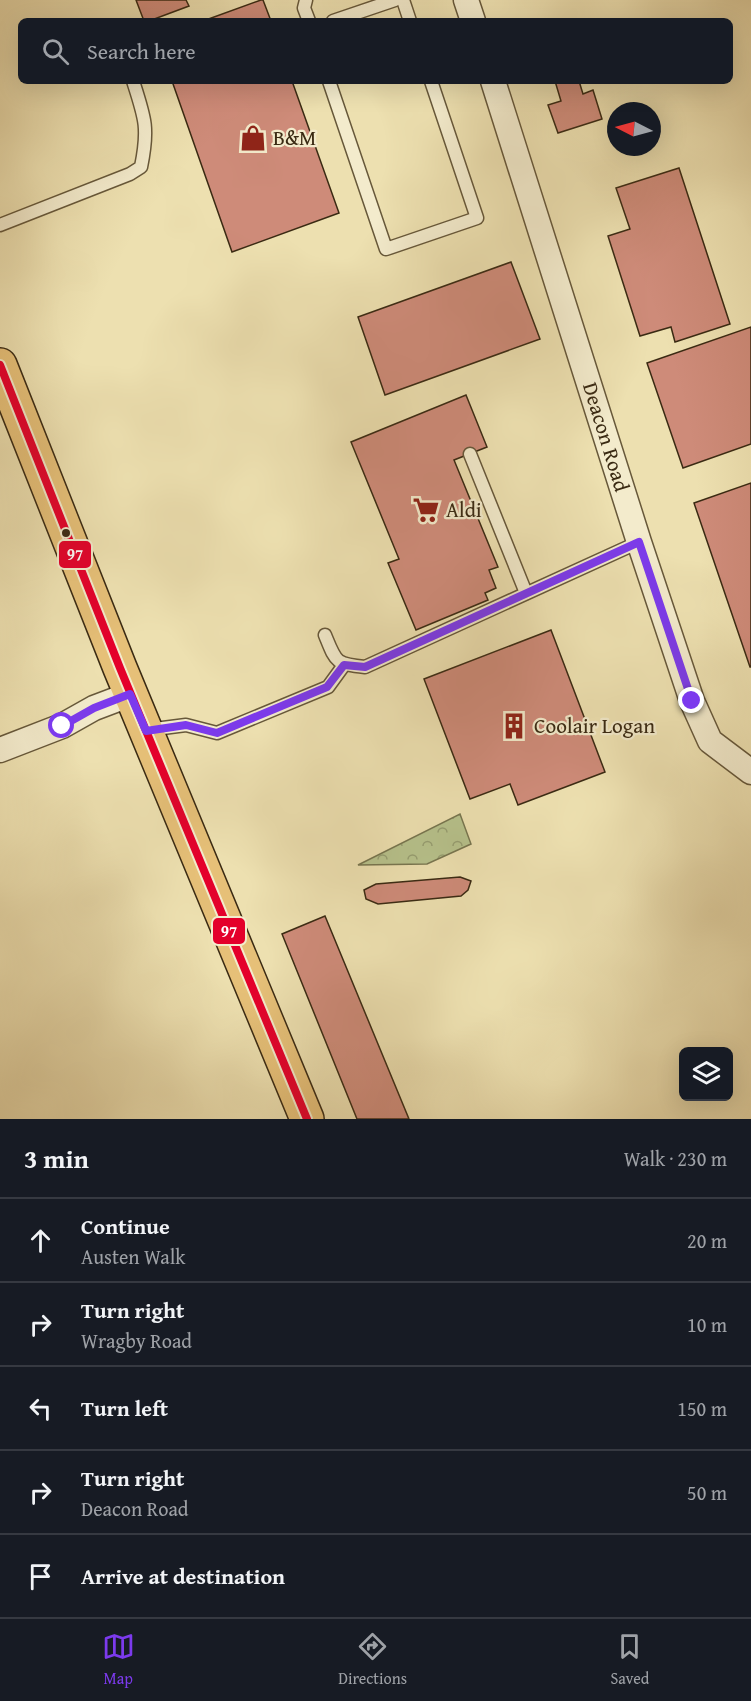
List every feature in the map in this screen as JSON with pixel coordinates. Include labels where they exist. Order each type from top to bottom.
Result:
[{"type":"main road","points":[[0,365],[130,694],[307,1119]]},
{"type":"street","points":[[466,0],[472,18]]},
{"type":"street","name":"Deacon Road","points":[[494,84],[639,542],[692,701],[711,741],[751,772]]},
{"type":"street","points":[[0,750],[62,726],[94,708],[130,694]]},
{"type":"lane","points":[[306,0],[304,8],[308,18]]},
{"type":"lane","points":[[342,18],[395,0]]},
{"type":"lane","points":[[403,0],[409,18]]},
{"type":"lane","points":[[0,225],[130,174],[141,167],[146,141],[146,120],[134,84]]},
{"type":"lane","points":[[330,84],[386,249],[477,218],[432,84]]},
{"type":"lane","points":[[470,454],[526,593]]},
{"type":"lane","points":[[325,635],[334,656],[344,665],[365,667],[639,542]]},
{"type":"lane","points":[[146,731],[186,725],[217,733],[327,687],[344,665]]},
{"type":"green space","points":[[460,814],[471,844],[427,864],[358,865]]},
{"type":"building","points":[[136,0],[186,0],[189,6],[157,18],[143,18]]},
{"type":"building","points":[[261,0],[270,18],[211,18]]},
{"type":"building","points":[[173,84],[293,84],[339,213],[232,252]]},
{"type":"building","points":[[556,84],[580,84],[583,94],[593,90],[602,119],[558,133],[548,105],[561,101]]},
{"type":"building","points":[[679,168],[730,324],[675,342],[671,327],[640,336],[608,236],[630,229],[616,188]]},
{"type":"building","points":[[511,262],[540,339],[385,395],[358,317]]},
{"type":"building","points":[[751,327],[751,444],[683,468],[647,363]]},
{"type":"building","name":"Aldi","points":[[466,395],[487,447],[454,460],[498,567],[489,570],[496,588],[485,593],[488,600],[416,630],[388,563],[399,559],[351,442]]},
{"type":"building","points":[[751,483],[751,667],[750,667],[694,503]]},
{"type":"building","name":"Coolair Logan","points":[[551,630],[605,772],[518,805],[510,784],[470,799],[424,679]]},
{"type":"building","points":[[460,877],[471,881],[468,890],[461,896],[378,904],[366,899],[364,890],[376,884]]},
{"type":"building","points":[[325,916],[409,1119],[357,1119],[282,934]]},
{"type":"transit line","name":"97","points":[[0,365],[120,668],[307,1119]]},
{"type":"place","name":"B&M","points":[[253,138]]},
{"type":"place","name":"Aldi","points":[[426,510]]},
{"type":"place","name":"Coolair Logan","points":[[514,726]]},
{"type":"route","points":[[62,726],[94,708],[130,694],[146,731],[186,725],[217,733],[327,687],[344,665],[365,667],[639,542],[692,701]]}]
